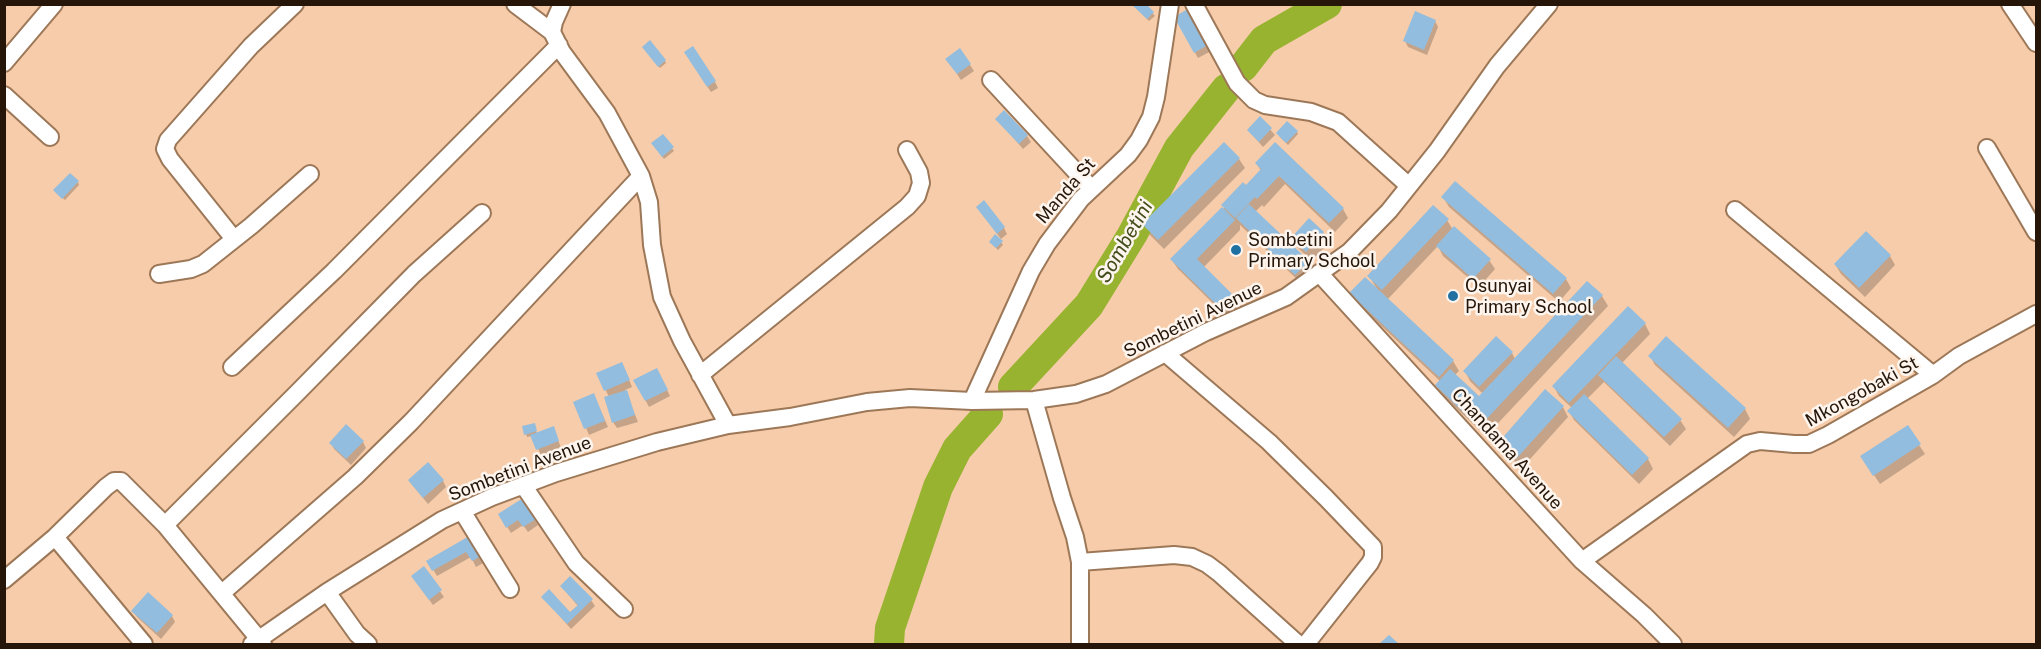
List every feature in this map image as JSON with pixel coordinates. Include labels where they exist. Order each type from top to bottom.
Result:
[{"type":"street","points":[[4,63],[54,4]]},
{"type":"street","points":[[234,239],[165,150],[168,140],[251,46],[295,4]]},
{"type":"street","points":[[515,4],[555,39],[607,113],[641,176],[649,202],[652,245],[662,297],[700,375],[728,425]]},
{"type":"street","points":[[232,367],[334,271],[555,39],[554,22],[562,4]]},
{"type":"street","name":"Manda St","points":[[972,401],[1030,271],[1047,244],[1091,188],[1128,154],[1139,140],[1151,117],[1170,4]]},
{"type":"street","points":[[1194,4],[1238,83],[1254,100],[1265,105],[1328,117],[1338,122],[1409,186]]},
{"type":"street","name":"Sombetini Avenue","points":[[258,643],[327,592],[442,520],[492,496],[523,485],[657,442],[728,425],[790,417],[867,402],[910,398],[972,401],[1034,400],[1077,394],[1106,384],[1206,332],[1286,297],[1349,252],[1389,211],[1437,151],[1497,66],[1549,4]]},
{"type":"street","points":[[2010,4],[2037,43]]},
{"type":"street","points":[[991,80],[1091,188]]},
{"type":"street","points":[[4,95],[51,137]]},
{"type":"street","points":[[1987,148],[2037,232]]},
{"type":"street","points":[[700,375],[917,196],[921,183],[919,172],[907,150]]},
{"type":"street","points":[[159,274],[198,267],[310,174]]},
{"type":"street","points":[[222,593],[355,477],[411,422],[641,176]]},
{"type":"street","points":[[1735,210],[1933,375]]},
{"type":"street","points":[[165,525],[414,274],[482,213]]},
{"type":"street","name":"Chandama Avenue","points":[[1319,273],[1582,561],[1644,615],[1673,645]]},
{"type":"street","name":"Mkongobaki St","points":[[1582,561],[1747,444],[1760,441],[1809,444],[1933,375],[1959,356],[2037,314]]},
{"type":"street","points":[[1166,353],[1269,442],[1326,498],[1372,548],[1373,557],[1370,563],[1306,645]]},
{"type":"street","points":[[1034,400],[1062,498],[1076,537],[1080,562],[1080,645]]},
{"type":"street","points":[[4,580],[55,537],[106,487],[114,481],[121,481],[165,525],[222,593],[258,643]]},
{"type":"street","points":[[523,485],[576,564],[624,609]]},
{"type":"street","points":[[462,511],[510,589]]},
{"type":"street","points":[[55,537],[144,645]]},
{"type":"street","points":[[1080,562],[1174,555],[1192,557],[1219,573],[1298,645]]},
{"type":"street","points":[[327,592],[368,645]]},
{"type":"building","points":[[1131,4],[1146,4],[1154,12],[1147,19]]},
{"type":"building","points":[[1193,6],[1213,42],[1194,53],[1174,17]]},
{"type":"building","points":[[1415,11],[1436,20],[1424,50],[1403,41]]},
{"type":"building","points":[[650,40],[666,60],[658,67],[642,47]]},
{"type":"building","points":[[693,46],[716,81],[707,87],[684,52]]},
{"type":"building","points":[[960,48],[971,64],[957,74],[945,59]]},
{"type":"building","points":[[1004,110],[1028,135],[1019,144],[995,119]]},
{"type":"building","points":[[1260,116],[1272,128],[1259,142],[1247,130]]},
{"type":"building","points":[[1287,121],[1298,131],[1286,143],[1276,133]]},
{"type":"building","points":[[663,134],[674,147],[662,157],[651,143]]},
{"type":"building","points":[[1224,142],[1240,158],[1158,240],[1142,224]]},
{"type":"building","points":[[1275,142],[1344,208],[1329,223],[1279,176],[1235,218],[1221,205],[1243,182],[1246,185],[1261,169],[1255,163]]},
{"type":"building","points":[[70,173],[79,181],[62,199],[53,190]]},
{"type":"building","points":[[1455,181],[1567,278],[1553,294],[1441,197]]},
{"type":"building","points":[[984,200],[1005,227],[997,234],[976,207]]},
{"type":"building","points":[[1249,204],[1309,261],[1295,275],[1236,218]]},
{"type":"building","points":[[1433,205],[1449,219],[1382,290],[1367,276]]},
{"type":"building","points":[[1222,207],[1235,220],[1197,259],[1235,297],[1222,310],[1170,259]]},
{"type":"building","points":[[1309,218],[1324,232],[1306,252],[1291,238]]},
{"type":"building","points":[[1454,226],[1491,259],[1473,279],[1436,246]]},
{"type":"building","points":[[1866,231],[1891,255],[1859,288],[1834,264]]},
{"type":"building","points":[[995,234],[1003,241],[996,248],[989,242]]},
{"type":"building","points":[[1365,277],[1454,360],[1439,377],[1349,293]]},
{"type":"building","points":[[1587,281],[1603,295],[1479,427],[1435,385],[1450,369],[1479,396]]},
{"type":"building","points":[[1628,306],[1646,323],[1569,403],[1552,386]]},
{"type":"building","points":[[1496,336],[1513,352],[1479,387],[1463,371]]},
{"type":"building","points":[[1666,336],[1746,408],[1728,428],[1648,356]]},
{"type":"building","points":[[1616,356],[1682,419],[1664,437],[1598,375]]},
{"type":"building","points":[[622,362],[630,380],[604,391],[596,373]]},
{"type":"building","points":[[657,368],[668,390],[645,401],[633,380]]},
{"type":"building","points":[[1545,389],[1564,406],[1516,459],[1498,443]]},
{"type":"building","points":[[627,390],[635,415],[612,423],[604,397]]},
{"type":"building","points":[[594,393],[605,421],[584,429],[573,402]]},
{"type":"building","points":[[1584,394],[1649,458],[1632,475],[1567,411]]},
{"type":"building","points":[[535,423],[537,431],[524,435],[522,426]]},
{"type":"building","points":[[346,424],[364,441],[346,459],[329,443]]},
{"type":"building","points":[[1908,425],[1921,444],[1873,476],[1860,456]]},
{"type":"building","points":[[554,426],[559,441],[536,450],[530,435]]},
{"type":"building","points":[[428,462],[444,480],[423,498],[408,480]]},
{"type":"building","points":[[523,498],[536,519],[523,527],[518,520],[506,528],[498,514]]},
{"type":"building","points":[[471,535],[483,555],[472,561],[466,552],[432,571],[426,561]]},
{"type":"building","points":[[424,566],[442,590],[429,600],[411,576]]},
{"type":"building","points":[[570,576],[593,599],[567,624],[541,597],[549,589],[570,612],[578,605],[560,586]]},
{"type":"building","points":[[148,592],[173,615],[157,633],[131,611]]},
{"type":"building","points":[[1389,635],[1399,644],[1379,644]]},
{"type":"waterway","name":"Sombetini","points":[[1243,67],[1264,40],[1327,4]]},
{"type":"waterway","name":"Sombetini","points":[[1013,387],[1089,305],[1132,235],[1179,148],[1226,89]]},
{"type":"waterway","name":"Sombetini","points":[[889,644],[890,628],[938,487],[957,449],[988,414]]},
{"type":"place","name":"Sombetini Primary School","points":[[1236,250]]},
{"type":"place","name":"Osunyai Primary School","points":[[1453,296]]}]
